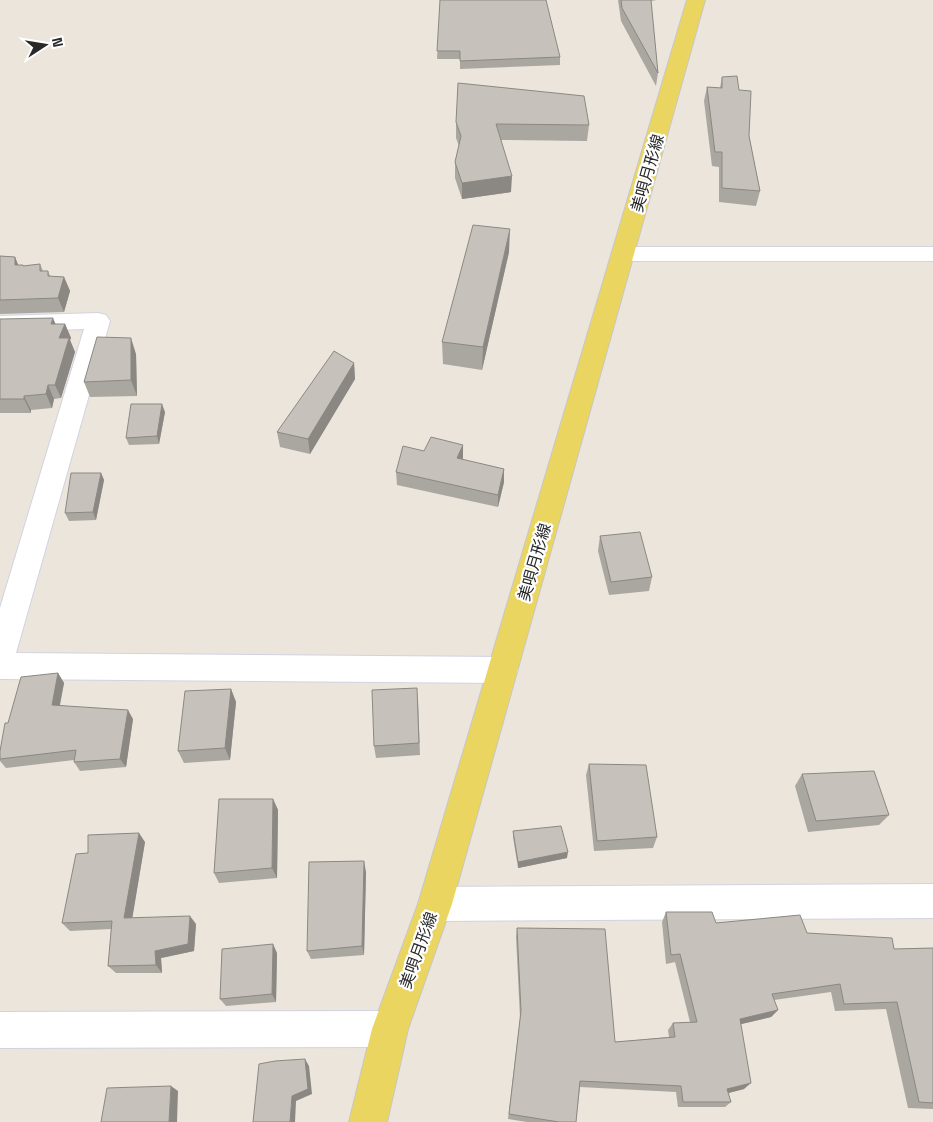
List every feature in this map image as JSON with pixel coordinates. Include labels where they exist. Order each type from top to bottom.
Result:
[{"type":"main road","name":"美唄月形線","points":[[368,1122],[390,1029],[435,904],[696,0]]},
{"type":"street","points":[[624,254],[933,254]]},
{"type":"street","points":[[0,324],[98,322],[0,656]]},
{"type":"street","points":[[0,666],[503,670]]},
{"type":"street","points":[[435,904],[933,900]]},
{"type":"street","points":[[0,1030],[390,1029]]},
{"type":"building","points":[[440,0],[546,0],[560,57],[460,61],[460,51],[437,51]]},
{"type":"building","points":[[621,0],[651,0],[658,73],[622,8]]},
{"type":"building","points":[[737,76],[739,90],[751,91],[749,136],[760,191],[722,188],[722,152],[715,152],[707,87],[722,88],[722,77]]},
{"type":"building","points":[[458,83],[584,96],[589,125],[496,124],[512,176],[462,183],[455,162],[461,136],[456,122]]},
{"type":"building","points":[[473,225],[510,229],[483,347],[442,342]]},
{"type":"building","points":[[0,256],[15,257],[15,265],[40,264],[40,271],[48,271],[48,276],[64,277],[58,298],[0,300]]},
{"type":"building","points":[[53,318],[51,324],[65,324],[59,338],[69,338],[55,385],[48,385],[46,394],[24,396],[24,399],[0,399],[0,319]]},
{"type":"building","points":[[97,337],[131,338],[131,380],[84,382]]},
{"type":"building","points":[[334,351],[354,363],[308,439],[277,432]]},
{"type":"building","points":[[131,404],[162,404],[157,436],[126,438]]},
{"type":"building","points":[[431,437],[463,445],[457,458],[504,469],[498,495],[396,472],[403,446],[424,451]]},
{"type":"building","points":[[71,473],[101,473],[93,512],[65,513]]},
{"type":"building","points":[[640,532],[652,577],[611,582],[600,536]]},
{"type":"building","points":[[58,673],[52,705],[128,710],[120,759],[74,762],[76,750],[0,759],[5,723],[8,723],[21,677]]},
{"type":"building","points":[[417,688],[419,743],[374,746],[372,690]]},
{"type":"building","points":[[231,689],[225,748],[178,751],[185,691]]},
{"type":"building","points":[[589,764],[646,765],[657,837],[597,841]]},
{"type":"building","points":[[874,771],[889,815],[816,821],[802,774]]},
{"type":"building","points":[[219,799],[273,799],[272,868],[214,873]]},
{"type":"building","points":[[561,826],[568,852],[518,862],[513,831]]},
{"type":"building","points":[[139,833],[124,918],[190,916],[188,944],[155,951],[156,965],[108,966],[112,921],[62,923],[76,854],[88,853],[88,835]]},
{"type":"building","points":[[364,861],[362,946],[307,951],[309,862]]},
{"type":"building","points":[[666,912],[712,912],[716,923],[800,915],[807,933],[892,938],[894,949],[933,948],[933,1103],[919,1102],[897,1002],[844,1004],[840,984],[772,994],[778,1010],[740,1019],[751,1083],[727,1089],[731,1102],[683,1102],[681,1086],[580,1081],[576,1122],[559,1122],[509,1114],[521,1011],[517,928],[605,929],[615,1042],[675,1037],[673,1023],[697,1022],[680,954],[671,955]]},
{"type":"building","points":[[273,944],[272,994],[220,999],[222,949]]},
{"type":"building","points":[[305,1059],[308,1089],[292,1096],[290,1122],[253,1122],[259,1064]]},
{"type":"building","points":[[171,1086],[169,1122],[101,1122],[107,1088]]}]
